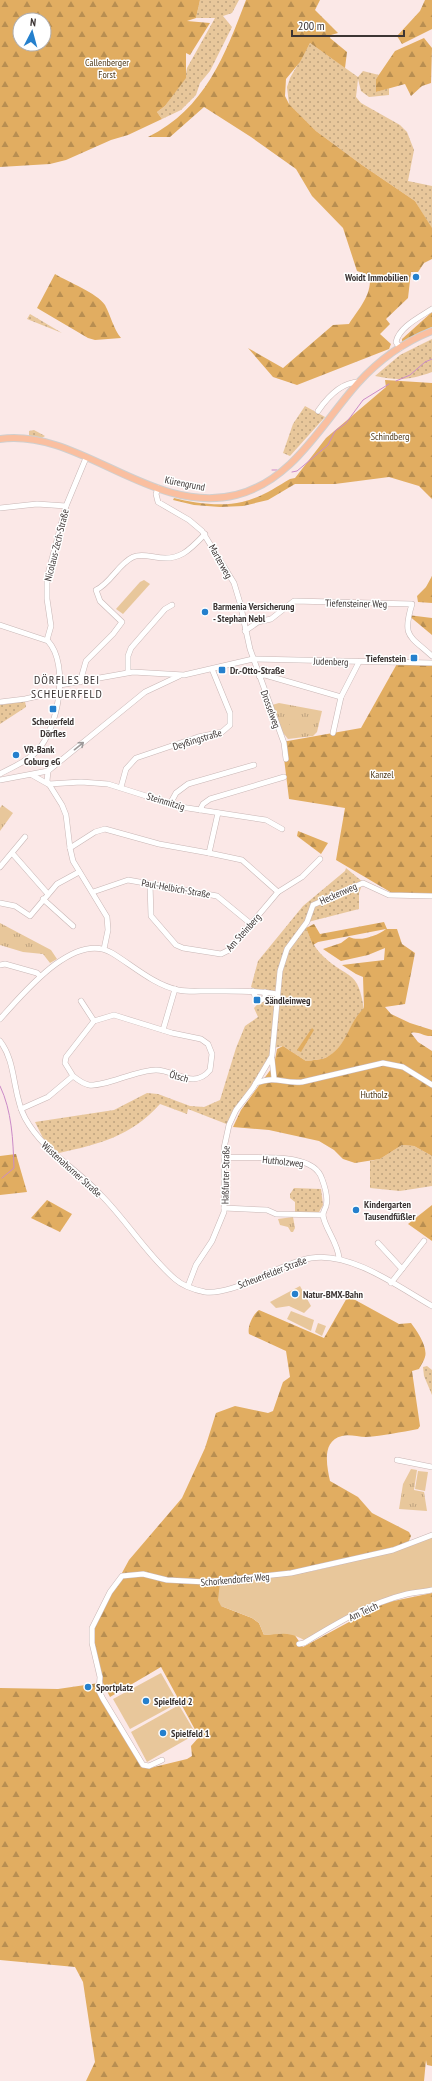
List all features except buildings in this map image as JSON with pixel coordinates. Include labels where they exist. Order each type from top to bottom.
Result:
[{"type":"main road","name":"Kürengrund","points":[[0,439],[23,438],[39,440],[86,458],[131,478],[158,488],[184,495],[209,498],[236,495],[260,486],[277,476],[291,463],[359,382],[376,366],[400,348],[432,331]]},
{"type":"street","points":[[400,348],[396,342],[399,334],[413,321],[432,309]]},
{"type":"street","name":"Kürengrund","points":[[318,411],[335,393],[348,384],[359,382]]},
{"type":"street","name":"Nicolaus-Zech-Straße","points":[[47,640],[51,626],[46,595],[46,578],[66,506],[86,458]]},
{"type":"street","name":"Marterweg","points":[[158,488],[156,498],[158,502],[189,520],[205,534],[234,584],[240,603],[245,632],[254,659]]},
{"type":"street","points":[[0,508],[37,504],[66,506]]},
{"type":"street","points":[[80,682],[86,661],[113,634],[122,622],[100,601],[96,590],[104,586],[125,563],[134,557],[146,556],[164,559],[181,556],[205,534]]},
{"type":"street","name":"Tiefensteiner Weg","points":[[245,632],[258,622],[271,619],[294,602],[412,604],[407,625],[408,632],[416,642],[432,656]]},
{"type":"street","points":[[128,672],[128,656],[131,648],[165,609],[172,605]]},
{"type":"street","points":[[0,625],[47,640],[51,644],[56,654],[60,688],[50,726],[43,742],[32,756],[0,774]]},
{"type":"street","points":[[0,702],[25,699],[80,682],[128,672],[142,672],[170,676],[184,675],[254,659]]},
{"type":"street","name":"Judenberg","points":[[254,659],[432,663]]},
{"type":"street","name":"Drosselweg","points":[[254,659],[284,743],[286,759]]},
{"type":"street","points":[[333,733],[341,697],[359,662]]},
{"type":"street","name":"Deyßingstraße","points":[[121,787],[126,769],[136,758],[198,737],[222,732],[227,729],[231,720],[230,713],[212,669]]},
{"type":"street","points":[[259,676],[265,675],[318,689],[341,697]]},
{"type":"street","points":[[0,780],[48,771],[145,692],[170,676]]},
{"type":"street","points":[[170,804],[176,793],[188,784],[254,765]]},
{"type":"street","points":[[10,768],[13,776],[20,777]]},
{"type":"street","points":[[48,771],[46,779],[62,805],[66,815],[73,861],[93,892],[108,921],[108,930],[104,949]]},
{"type":"street","points":[[32,775],[49,784]]},
{"type":"street","points":[[200,810],[203,804],[210,799],[284,777]]},
{"type":"street","name":"Steinmitzig","points":[[49,784],[90,782],[121,787],[170,804],[266,820],[282,828]]},
{"type":"street","points":[[209,853],[218,813]]},
{"type":"street","points":[[70,848],[95,832],[109,830],[159,844],[242,860],[278,892]]},
{"type":"street","points":[[0,867],[25,837]]},
{"type":"street","points":[[12,853],[48,894]]},
{"type":"street","name":"Am Steinberg","points":[[150,884],[151,916],[175,944],[180,948],[221,954],[226,953],[278,892],[302,877],[320,858]]},
{"type":"street","points":[[0,903],[15,906],[30,916],[57,884],[79,872]]},
{"type":"street","name":"Paul-Helbich-Straße","points":[[93,892],[123,880],[217,896],[251,924]]},
{"type":"street","name":"Heckenweg","points":[[256,1083],[272,1056],[280,971],[284,955],[308,922],[311,908],[316,903],[363,882],[389,895],[432,896]]},
{"type":"street","points":[[43,899],[73,926]]},
{"type":"street","points":[[0,1019],[40,976],[77,952],[92,948],[104,949],[163,985],[175,989],[253,991],[278,994]]},
{"type":"street","points":[[0,965],[4,964],[40,976]]},
{"type":"street","points":[[163,1030],[175,989]]},
{"type":"street","points":[[253,991],[255,996],[261,1000],[265,998],[265,992]]},
{"type":"street","points":[[21,1109],[48,1097],[73,1076],[67,1068],[65,1059],[94,1021],[81,1001]]},
{"type":"street","name":"Ölsch","points":[[73,1076],[82,1082],[93,1085],[146,1071],[165,1072],[194,1080],[207,1074],[213,1060],[211,1049],[205,1042],[198,1038],[163,1030],[114,1015],[94,1021]]},
{"type":"street","name":"Wüstenahorner Straße","points":[[0,1041],[8,1053],[21,1109],[30,1126],[42,1142],[99,1193],[175,1278],[197,1290]]},
{"type":"street","points":[[272,1056],[274,1078]]},
{"type":"street","points":[[256,1083],[268,1078],[291,1082],[302,1082],[384,1063],[410,1071],[432,1085]]},
{"type":"street","name":"Haßfurter Straße","points":[[188,1286],[196,1265],[215,1235],[224,1208],[224,1157],[229,1125],[236,1110],[256,1083]]},
{"type":"street","name":"Hutholzweg","points":[[224,1157],[269,1157],[300,1161],[308,1164],[322,1178],[326,1202],[323,1215],[337,1248],[339,1258]]},
{"type":"street","points":[[224,1208],[267,1210],[276,1214],[323,1215]]},
{"type":"street","points":[[391,1283],[424,1241]]},
{"type":"street","points":[[378,1243],[402,1269]]},
{"type":"street","name":"Scheuerfelder Straße","points":[[197,1290],[207,1292],[224,1290],[244,1284],[306,1259],[317,1257],[339,1258],[360,1266],[432,1306]]},
{"type":"street","points":[[397,1460],[432,1467]]},
{"type":"street","name":"Schorkendorfer Weg","points":[[162,1760],[149,1766],[143,1765],[103,1699],[100,1691],[100,1677],[92,1643],[92,1628],[110,1592],[120,1577],[128,1574],[142,1574],[167,1580],[206,1582],[291,1573],[393,1550],[432,1535]]},
{"type":"street","name":"Am Teich","points":[[299,1644],[304,1643],[338,1622],[384,1601],[408,1594],[432,1590]]},
{"type":"green space","name":"Callenberger Forst","points":[[0,0],[200,0],[196,18],[187,21],[210,23],[190,55],[186,53],[186,78],[165,106],[157,112],[162,119],[128,135],[111,140],[66,160],[50,164],[0,167]]},
{"type":"green space","points":[[200,0],[239,0],[232,13],[223,16],[232,27],[210,71],[200,83],[196,95],[181,110],[162,119],[157,112],[165,106],[185,78],[187,68],[215,18],[196,18]]},
{"type":"green space","points":[[246,0],[320,0],[315,10],[338,33],[331,35],[330,38],[347,52],[345,68],[310,43],[300,62],[286,79],[285,96],[289,104],[316,131],[362,165],[415,201],[432,228],[432,259],[424,263],[418,272],[411,272],[408,298],[386,319],[390,324],[380,334],[391,344],[389,349],[297,385],[273,377],[248,348],[283,368],[333,325],[349,324],[367,295],[370,282],[369,275],[357,271],[343,228],[312,196],[296,169],[251,137],[204,107],[170,137],[148,137],[168,125],[184,112],[199,96],[221,60]]},
{"type":"green space","points":[[425,0],[432,0],[432,29],[402,44],[397,36],[420,11]]},
{"type":"green space","points":[[424,38],[432,48],[431,83],[422,86],[411,96],[405,84],[376,92],[376,79],[395,51]]},
{"type":"green space","points":[[310,43],[358,77],[363,71],[379,75],[376,79],[376,92],[389,88],[389,95],[369,97],[361,91],[358,79],[356,97],[361,103],[400,125],[407,132],[414,150],[408,181],[432,186],[432,229],[415,201],[362,165],[316,131],[289,104],[287,87],[290,78]]},
{"type":"green space","points":[[55,274],[96,296],[105,305],[121,338],[95,340],[88,338],[37,308]]},
{"type":"green space","points":[[432,312],[432,327],[402,343],[402,339]]},
{"type":"green space","points":[[30,314],[62,333],[27,319]]},
{"type":"green space","points":[[432,339],[432,372],[417,377],[404,379],[391,379],[375,376],[400,355]]},
{"type":"green space","name":"Schindberg","points":[[385,380],[432,383],[432,499],[419,486],[389,477],[335,484],[295,484],[268,500],[243,506],[220,507],[194,505],[173,500],[174,498],[208,504],[242,502],[255,498],[290,479],[295,478],[326,438],[386,387]]},
{"type":"green space","points":[[305,406],[325,417],[290,456],[283,453],[293,424]]},
{"type":"green space","points":[[34,430],[45,436],[42,438],[29,436],[29,431]]},
{"type":"green space","points":[[432,576],[432,603],[418,602],[417,596],[426,587]]},
{"type":"green space","points":[[144,580],[150,584],[123,614],[116,609],[140,582]]},
{"type":"green space","points":[[408,615],[432,618],[432,635]]},
{"type":"green space","name":"Kanzel","points":[[398,662],[432,666],[432,893],[392,893],[336,860],[345,808],[289,799],[282,742],[361,728]]},
{"type":"green space","points":[[25,701],[26,707],[0,724],[0,705]]},
{"type":"green space","points":[[279,703],[322,711],[317,732],[313,736],[288,739],[280,729],[272,705]]},
{"type":"green space","points":[[290,719],[313,720],[312,728],[290,728]]},
{"type":"green space","points":[[2,805],[13,813],[0,831],[0,808]]},
{"type":"green space","points":[[298,831],[328,843],[321,854],[297,836]]},
{"type":"green space","points":[[346,868],[364,883],[316,903],[305,925],[318,950],[324,957],[355,981],[362,996],[364,1009],[358,1015],[343,1041],[334,1052],[325,1058],[306,1061],[283,1046],[274,1048],[272,1056],[229,1125],[188,1109],[187,1114],[160,1104],[138,1124],[126,1131],[88,1146],[59,1153],[43,1138],[35,1122],[114,1110],[147,1093],[158,1094],[190,1106],[204,1107],[220,1100],[236,1048],[245,1026],[258,1017],[254,1008],[266,995],[277,993],[286,948],[275,991],[256,990],[251,987],[258,961],[303,906],[345,871]]},
{"type":"green space","points":[[362,885],[359,893],[359,909],[308,922],[315,906]]},
{"type":"green space","name":"Hutholz","points":[[384,922],[387,929],[397,929],[402,944],[415,953],[405,1004],[385,1007],[391,1014],[410,1023],[432,1030],[432,1036],[411,1033],[418,1042],[432,1051],[432,1156],[414,1146],[402,1145],[380,1159],[355,1163],[343,1159],[334,1150],[319,1141],[269,1130],[233,1127],[241,1110],[274,1065],[277,1049],[283,1046],[306,1061],[325,1058],[339,1047],[358,1014],[364,1008],[363,977],[342,965],[384,960],[385,948],[368,955],[341,961],[323,949],[341,943],[349,937],[358,939],[368,938],[386,929],[318,942],[313,945],[306,928],[314,924],[320,934]]},
{"type":"green space","points":[[0,923],[51,950],[57,959],[50,963],[43,954],[23,952],[0,945]]},
{"type":"green space","points":[[312,1028],[314,1030],[301,1052],[297,1050]]},
{"type":"green space","points":[[402,1145],[414,1146],[432,1156],[432,1186],[400,1191],[370,1188],[370,1161],[380,1159]]},
{"type":"green space","points":[[16,1154],[27,1192],[0,1195],[0,1156]]},
{"type":"green space","points":[[294,1188],[321,1189],[323,1205],[319,1212],[295,1212],[295,1202],[290,1198],[290,1194]]},
{"type":"green space","points":[[47,1200],[72,1214],[60,1232],[31,1218]]},
{"type":"green space","points":[[432,1205],[432,1241],[408,1224]]},
{"type":"green space","points":[[293,1217],[295,1228],[293,1232],[291,1232],[288,1227],[280,1225],[278,1219]]},
{"type":"green space","name":"Natur-BMX-Bahn","points":[[300,1286],[311,1306],[304,1313],[289,1306],[276,1308],[270,1302]]},
{"type":"green space","points":[[348,1296],[399,1324],[411,1323],[419,1335],[426,1353],[419,1369],[412,1371],[420,1426],[418,1429],[385,1435],[366,1437],[345,1435],[335,1439],[328,1448],[327,1455],[330,1481],[358,1497],[372,1513],[409,1532],[411,1536],[408,1543],[325,1566],[221,1606],[252,1618],[259,1623],[264,1635],[283,1633],[294,1634],[303,1647],[384,1603],[432,1593],[432,2066],[427,2065],[426,2060],[424,2081],[86,2081],[95,2062],[83,1982],[75,1967],[0,1960],[0,1688],[58,1689],[99,1683],[100,1691],[143,1765],[150,1768],[187,1759],[192,1756],[191,1746],[199,1737],[161,1667],[110,1697],[100,1677],[92,1628],[129,1560],[182,1498],[205,1448],[216,1413],[235,1406],[268,1413],[273,1411],[283,1382],[290,1377],[286,1351],[249,1334],[250,1324],[255,1314],[259,1310],[324,1338]]},
{"type":"green space","points":[[291,1311],[314,1320],[311,1331],[287,1319]]},
{"type":"green space","points":[[318,1323],[326,1326],[322,1336],[315,1332]]},
{"type":"green space","points":[[427,1366],[432,1370],[432,1395],[424,1376],[423,1367]]},
{"type":"green space","points":[[411,1469],[417,1470],[414,1490],[424,1492],[427,1511],[399,1509],[403,1484]]},
{"type":"green space","points":[[418,1471],[428,1472],[425,1491],[415,1489]]},
{"type":"green space","points":[[432,1537],[432,1589],[384,1599],[304,1640],[289,1634],[264,1635],[259,1623],[252,1618],[221,1606],[218,1600],[220,1582],[293,1575],[328,1568],[363,1559]]},
{"type":"green space","name":"Spielfeld 2","points":[[161,1673],[178,1703],[130,1729],[113,1699]]},
{"type":"green space","name":"Spielfeld 1","points":[[179,1705],[196,1734],[147,1762],[131,1732]]},
{"type":"waterway","points":[[396,381],[410,375],[425,362],[432,359]]},
{"type":"waterway","points":[[292,472],[297,471],[328,445],[335,431],[346,423],[363,400],[389,384]]},
{"type":"waterway","points":[[272,470],[277,470]]},
{"type":"waterway","points":[[0,1086],[7,1105],[9,1116],[14,1168],[2,1178]]},
{"type":"place","name":"Woidt Immobilien","points":[[416,277]]},
{"type":"place","name":"Barmenia Versicherung - Stephan Nebl","points":[[205,612]]},
{"type":"place","name":"Tiefenstein","points":[[414,658]]},
{"type":"place","name":"Dr.-Otto-Straße","points":[[222,670]]},
{"type":"place","name":"Scheuerfeld Dörfles","points":[[53,709]]},
{"type":"place","name":"VR-Bank Coburg eG","points":[[16,755]]},
{"type":"place","name":"Sändleinweg","points":[[257,1000]]},
{"type":"place","name":"Kindergarten Tausendfüßler","points":[[356,1210]]},
{"type":"place","name":"Natur-BMX-Bahn","points":[[295,1294]]},
{"type":"place","name":"Sportplatz","points":[[88,1687]]},
{"type":"place","name":"Spielfeld 2","points":[[146,1701]]},
{"type":"place","name":"Spielfeld 1","points":[[163,1733]]},
{"type":"district","name":"DÖRFLES BEI SCHEUERFELD","points":[[67,687]]}]
